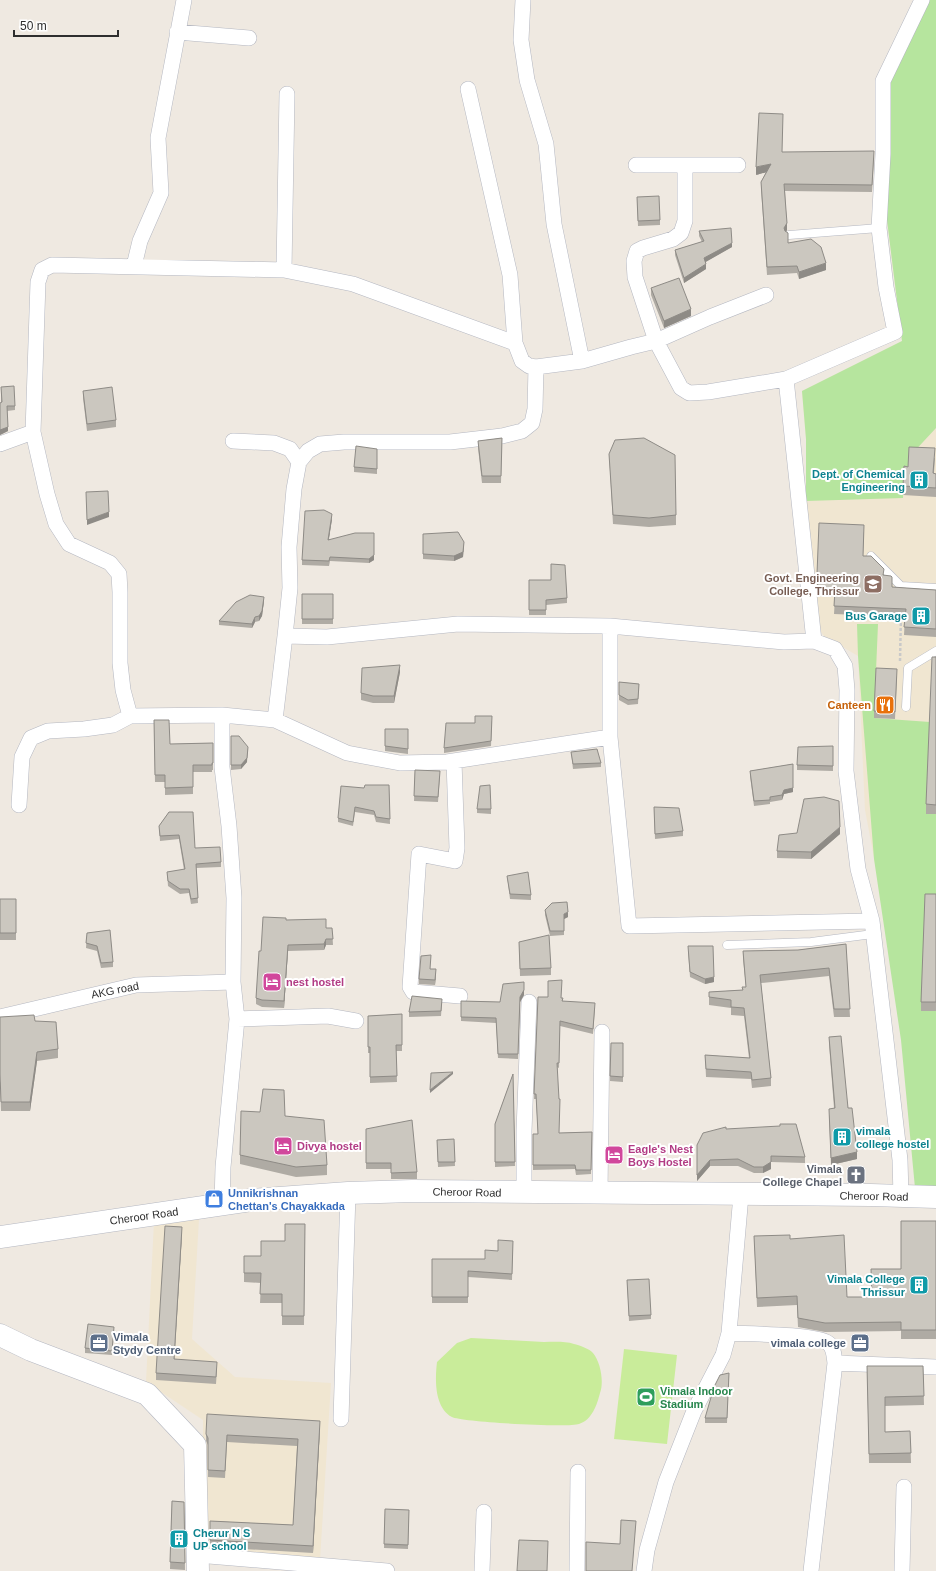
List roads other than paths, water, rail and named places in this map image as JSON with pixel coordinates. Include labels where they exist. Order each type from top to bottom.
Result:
[{"type":"main road","name":"Cheroor Road","points":[[0,1237],[251,1200],[348,1193],[412,1191],[936,1197]]},
{"type":"main road","points":[[0,1335],[31,1350],[147,1394],[195,1445],[198,1563]]},
{"type":"street","points":[[134,266],[140,241],[161,193],[158,138],[184,0]]},
{"type":"street","points":[[523,0],[521,40],[527,80],[546,144],[554,224],[582,361]]},
{"type":"street","points":[[685,166],[685,221],[682,233],[673,239],[637,251],[634,261],[635,277],[656,341],[681,388],[689,393],[708,392],[786,380],[894,332],[886,287],[879,228],[883,154],[883,81],[922,0]]},
{"type":"street","points":[[177,32],[249,38]]},
{"type":"street","points":[[468,89],[510,275],[515,343],[522,361],[529,366],[536,367],[582,361],[656,341],[710,317],[766,296]]},
{"type":"street","points":[[284,270],[287,94]]},
{"type":"street","points":[[636,165],[738,166]]},
{"type":"street","points":[[130,716],[123,690],[120,663],[119,574],[110,563],[69,544],[56,524],[47,494],[33,432],[38,282],[42,270],[52,265],[284,270],[353,284],[515,343]]},
{"type":"street","points":[[275,720],[290,588],[289,547],[293,496],[299,462],[308,452],[320,444],[344,442],[450,442],[502,436],[522,432],[532,423],[535,409],[536,367]]},
{"type":"street","points":[[786,380],[814,641]]},
{"type":"street","points":[[0,444],[33,432]]},
{"type":"street","points":[[233,441],[274,443],[290,449],[299,462]]},
{"type":"street","points":[[285,636],[327,637],[458,624],[610,626],[784,642],[814,641],[835,649],[845,666],[847,690],[846,771],[858,869],[872,928],[900,1160],[901,1196]]},
{"type":"street","points":[[610,626],[610,737],[630,926],[872,928]]},
{"type":"street","points":[[222,715],[222,767],[229,826],[234,898],[233,982],[237,1019],[223,1167],[222,1204]]},
{"type":"street","points":[[19,805],[22,757],[31,738],[48,731],[84,729],[113,725],[130,716],[222,715],[275,720],[347,753],[400,763],[454,761],[610,737]]},
{"type":"street","points":[[454,761],[457,848],[455,861],[419,854],[410,987],[412,992],[460,996]]},
{"type":"street","name":"AKG road","points":[[0,1017],[136,985],[233,982]]},
{"type":"street","points":[[524,1192],[524,1131],[529,1002]]},
{"type":"street","points":[[237,1019],[328,1016],[356,1021]]},
{"type":"street","points":[[600,1194],[602,1032]]},
{"type":"street","points":[[341,1419],[348,1193]]},
{"type":"street","points":[[644,1571],[647,1550],[666,1482],[694,1410],[723,1355],[729,1333],[741,1195]]},
{"type":"street","points":[[729,1333],[795,1336],[827,1342],[832,1347],[835,1363],[811,1571]]},
{"type":"street","points":[[835,1363],[936,1367]]},
{"type":"street","points":[[577,1571],[578,1472]]},
{"type":"street","points":[[902,1571],[904,1487]]},
{"type":"street","points":[[482,1571],[484,1512]]},
{"type":"street","points":[[198,1563],[387,1571]]},
{"type":"lane","points":[[789,235],[879,228]]},
{"type":"lane","points":[[871,556],[901,586],[936,588]]},
{"type":"lane","points":[[906,707],[908,668],[936,652]]},
{"type":"lane","points":[[727,945],[811,942],[872,928]]},
{"type":"place","name":"Dept. of Chemical Engineering","points":[[919,480]]},
{"type":"place","name":"Govt. Engineering College, Thrissur","points":[[873,584]]},
{"type":"place","name":"Bus Garage","points":[[921,616]]},
{"type":"place","name":"Canteen","points":[[885,705]]},
{"type":"place","name":"nest hostel","points":[[272,982]]},
{"type":"place","name":"vimala college hostel","points":[[842,1137]]},
{"type":"place","name":"Divya hostel","points":[[283,1146]]},
{"type":"place","name":"Eagle's Nest Boys Hostel","points":[[614,1155]]},
{"type":"place","name":"Vimala College Chapel","points":[[856,1175]]},
{"type":"place","name":"Unnikrishnan Chettan's Chayakkada","points":[[214,1199]]},
{"type":"place","name":"Vimala College Thrissur","points":[[919,1285]]},
{"type":"place","name":"Vimala Stydy Centre","points":[[99,1343]]},
{"type":"place","name":"vimala college","points":[[860,1343]]},
{"type":"place","name":"Vimala Indoor Stadium","points":[[646,1397]]},
{"type":"place","name":"Cherur N S UP school","points":[[179,1539]]}]
